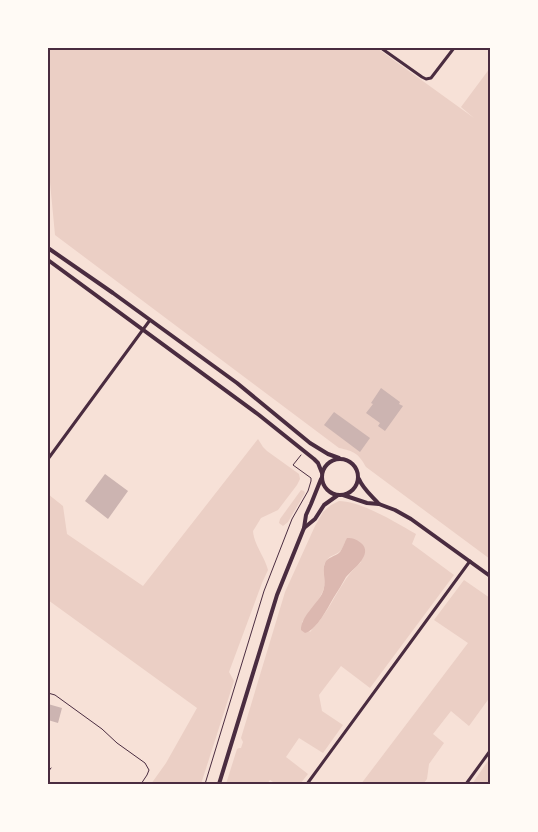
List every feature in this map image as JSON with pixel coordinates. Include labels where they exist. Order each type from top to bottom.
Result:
[{"type":"street","points":[[381,48],[426,79],[434,75],[454,48]]},
{"type":"street","points":[[48,248],[114,293],[237,383],[310,443],[328,454],[350,461],[358,471],[364,490],[379,504]]},
{"type":"street","points":[[48,260],[259,415],[318,463],[322,474]]},
{"type":"street","points":[[48,459],[150,320]]},
{"type":"street","points":[[339,458],[333,459],[324,468],[322,479],[323,485],[327,490],[395,510],[411,519],[490,576]]},
{"type":"street","points":[[304,528],[315,519],[324,505],[340,495],[352,491],[356,487],[359,477]]},
{"type":"street","points":[[219,784],[277,595],[304,528],[306,514],[322,479]]},
{"type":"street","points":[[307,784],[470,561]]},
{"type":"street","points":[[466,784],[490,751]]},
{"type":"lane","points":[[48,643],[48,649]]},
{"type":"lane","points":[[48,693],[55,695],[145,763],[149,770],[148,775],[141,784]]},
{"type":"lane","points":[[48,772],[51,768]]},
{"type":"path","points":[[205,784],[264,591],[290,524],[311,484],[310,478],[293,465],[302,454]]},
{"type":"shaded area","points":[[48,48],[377,48],[474,118],[461,107],[490,68],[490,559],[366,467],[356,454],[339,448],[55,235],[48,161]]},
{"type":"shaded area","points":[[258,439],[267,451],[299,474],[300,479],[278,510],[261,518],[253,531],[255,541],[268,570],[229,672],[234,681],[201,784],[151,784],[166,763],[197,708],[48,600],[48,494],[63,506],[67,534],[143,586]]},
{"type":"shaded area","points":[[301,490],[305,493],[288,522],[283,526],[279,523],[280,519]]},
{"type":"shaded area","points":[[339,501],[348,502],[379,513],[399,524],[416,534],[412,544],[454,575],[370,688],[341,666],[319,695],[322,711],[343,725],[323,753],[299,738],[286,757],[308,774],[300,784],[276,784],[270,780],[267,784],[226,784],[237,749],[241,748],[243,742],[241,738],[285,592],[315,526],[323,512]],"holes":[[[345,542],[361,562],[346,579],[325,613],[310,632],[302,622],[324,588],[324,567],[328,558],[339,552]]]},
{"type":"shaded area","points":[[347,538],[361,543],[364,547],[364,556],[346,577],[318,623],[314,628],[305,633],[301,630],[303,621],[324,590],[325,563],[327,559],[340,552]]},
{"type":"shaded area","points":[[464,580],[490,598],[490,697],[469,726],[451,711],[433,734],[444,743],[429,764],[427,779],[423,784],[361,784],[468,643],[434,620]]},
{"type":"shaded area","points":[[490,758],[490,784],[472,784]]},
{"type":"building","points":[[381,388],[403,406],[385,431],[378,426],[380,423],[366,413]]},
{"type":"building","points":[[334,412],[370,438],[360,452],[324,425]]},
{"type":"building","points":[[105,474],[128,491],[108,519],[85,501]]},
{"type":"building","points":[[48,704],[62,708],[58,723],[48,720]]}]
